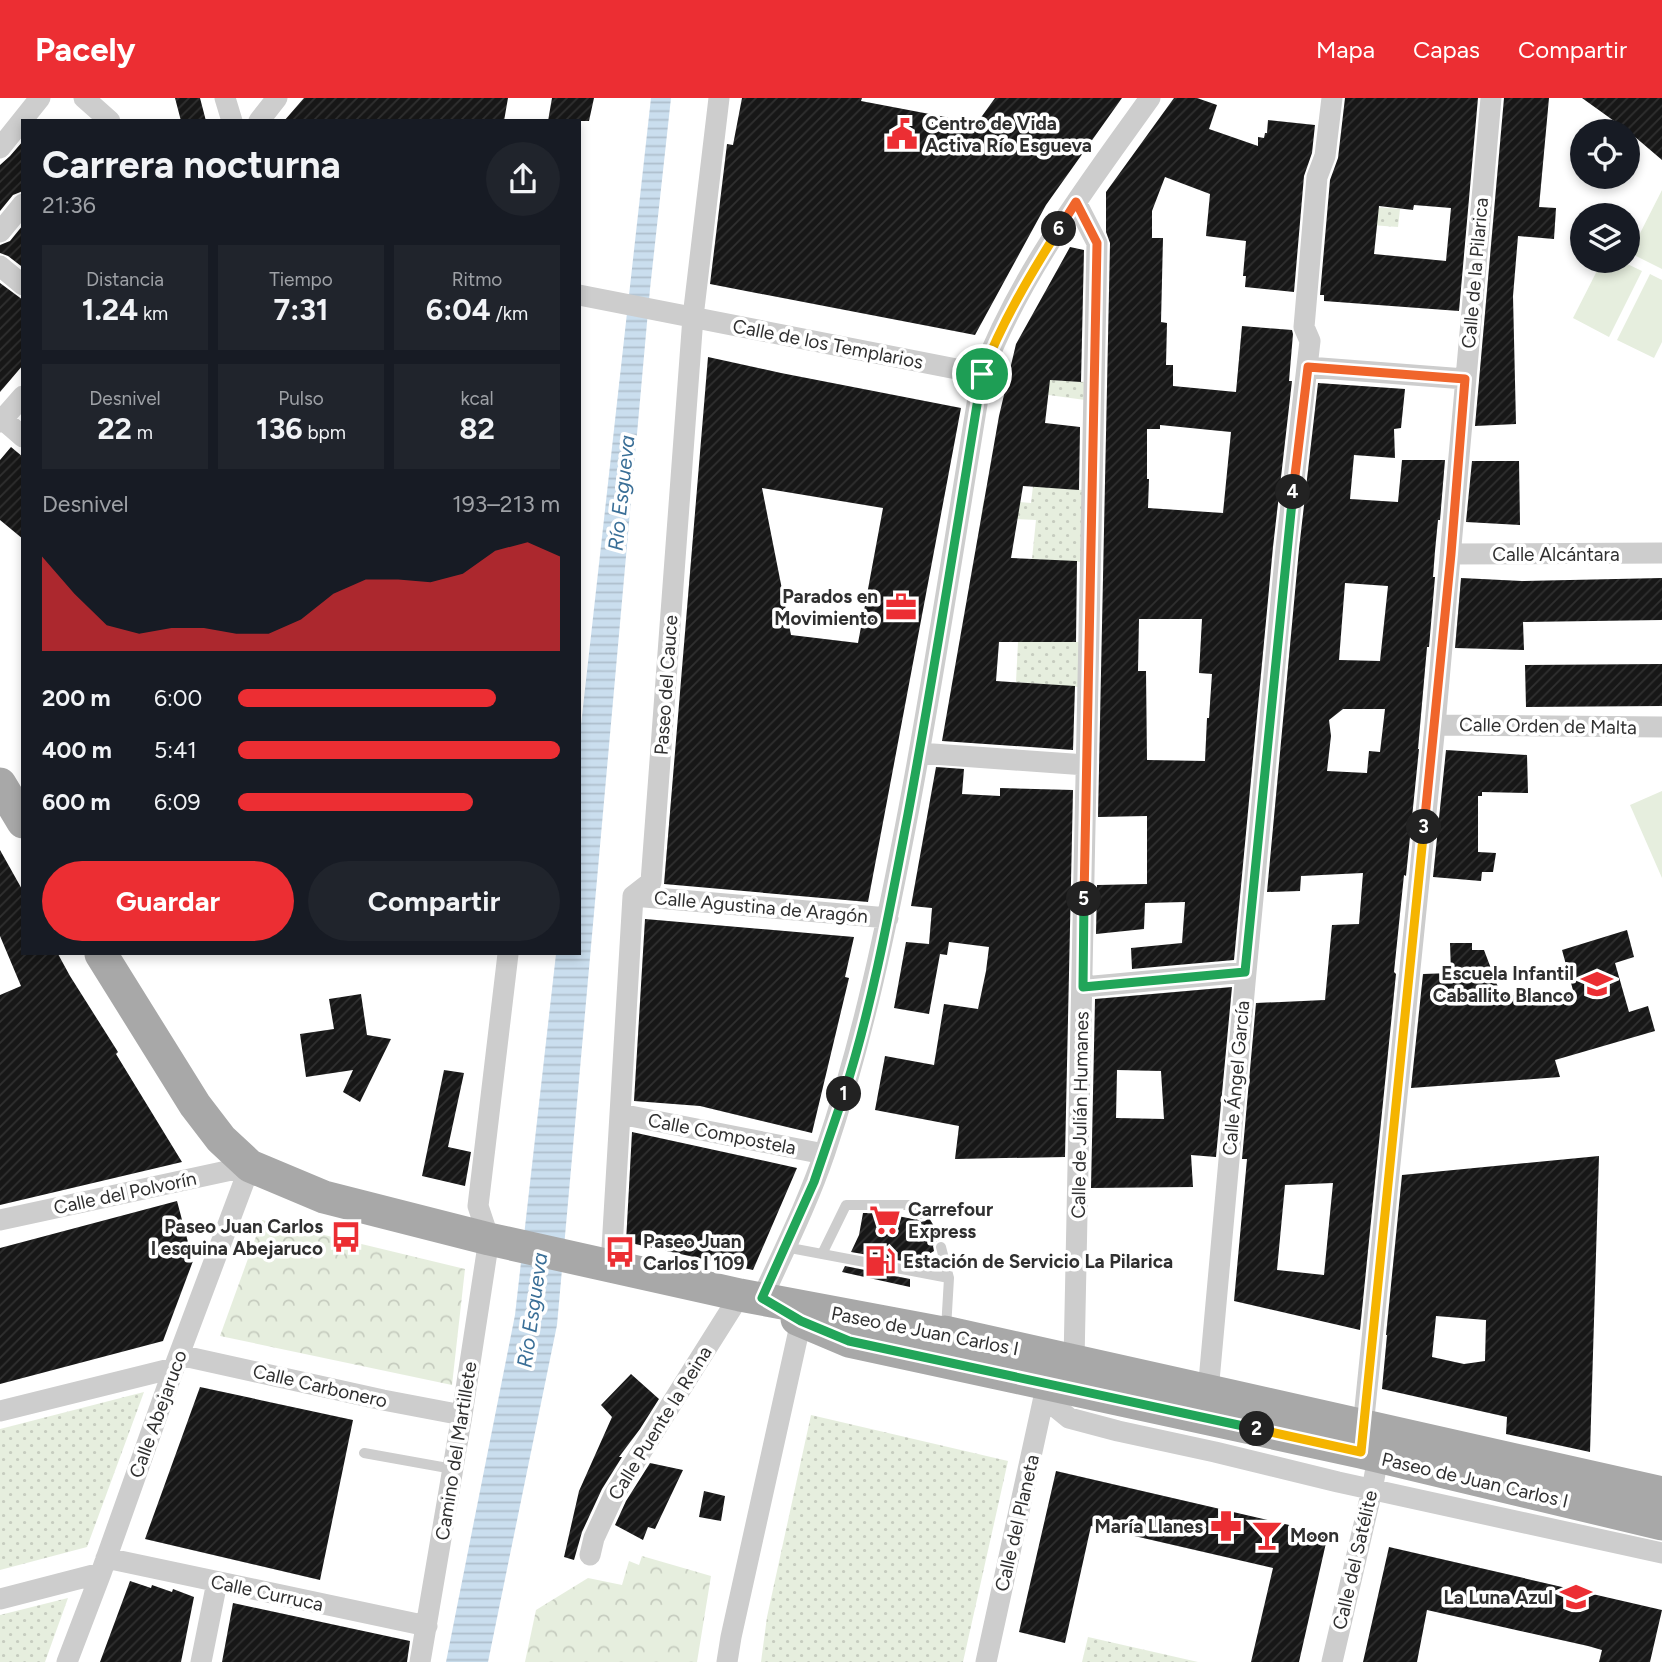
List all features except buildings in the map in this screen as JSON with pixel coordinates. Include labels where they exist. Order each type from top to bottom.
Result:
[{"type":"main road","points":[[0,784],[21,819]]},
{"type":"main road","name":"Paseo de Juan Carlos I","points":[[102,955],[195,1105],[221,1139],[250,1166],[324,1197],[497,1240],[751,1297],[945,1332],[1208,1392],[1367,1444],[1662,1524]]},
{"type":"main road","name":"Paseo de Juan Carlos I","points":[[751,1297],[849,1341],[1047,1383],[1367,1444],[1662,1493]]},
{"type":"street","points":[[23,119],[40,98]]},
{"type":"street","points":[[225,98],[231,119]]},
{"type":"street","points":[[260,119],[277,98]]},
{"type":"street","name":"Paseo del Cauce","points":[[633,897],[651,882],[683,315],[719,98]]},
{"type":"street","name":"Calle Puente la Reina","points":[[590,1555],[594,1538],[614,1495],[785,1247],[814,1182],[853,1064],[888,918],[919,753],[982,374],[995,341],[1036,265],[1076,202],[1150,98]]},
{"type":"street","name":"Calle Ángel García","points":[[1208,1392],[1286,548],[1308,367],[1310,341],[1304,327],[1317,177],[1325,156],[1332,98]]},
{"type":"street","name":"Calle de la Pilarica","points":[[1367,1444],[1491,98]]},
{"type":"street","points":[[0,148],[21,122]]},
{"type":"street","name":"Calle de Julián Humanes","points":[[1074,1361],[1097,243],[1076,202]]},
{"type":"street","points":[[0,232],[21,206]]},
{"type":"street","points":[[0,266],[21,283]]},
{"type":"street","name":"Calle de los Templarios","points":[[581,295],[982,374]]},
{"type":"street","points":[[1308,367],[1465,379]]},
{"type":"street","points":[[21,398],[1,419],[21,435]]},
{"type":"street","name":"Calle Alcántara","points":[[1451,554],[1662,553]]},
{"type":"street","name":"Calle Orden de Malta","points":[[1435,725],[1662,727]]},
{"type":"street","points":[[919,753],[1086,765]]},
{"type":"street","points":[[611,1265],[633,897]]},
{"type":"street","name":"Calle Agustina de Aragón","points":[[633,897],[888,918]]},
{"type":"street","points":[[497,1240],[478,1206],[508,955]]},
{"type":"street","points":[[1083,987],[1245,972]]},
{"type":"street","name":"Calle Compostela","points":[[620,1114],[824,1154]]},
{"type":"street","name":"Calle del Polvorín","points":[[0,1220],[250,1166]]},
{"type":"street","name":"Calle Abejaruco","points":[[67,1662],[250,1166]]},
{"type":"street","name":"Camino del Martillete","points":[[420,1662],[462,1415],[497,1240]]},
{"type":"street","points":[[727,1662],[801,1321]]},
{"type":"street","name":"Calle Carbonero","points":[[0,1411],[176,1361],[462,1415]]},
{"type":"street","points":[[1047,1383],[1058,1409],[1069,1418],[1372,1490],[1662,1553]]},
{"type":"street","name":"Calle del Planeta","points":[[986,1662],[1047,1383]]},
{"type":"street","name":"Calle del Satélite","points":[[1332,1662],[1372,1490],[1367,1444]]},
{"type":"street","name":"Calle Curruca","points":[[0,1599],[104,1565],[217,1582],[427,1626]]},
{"type":"street","points":[[201,1662],[217,1582]]},
{"type":"lane","points":[[822,1254],[846,1205],[917,1205],[922,1214]]},
{"type":"lane","points":[[785,1247],[949,1278]]},
{"type":"lane","points":[[941,1247],[949,1278],[945,1332]]},
{"type":"lane","points":[[364,1453],[453,1469]]},
{"type":"green space","points":[[1662,190],[1662,269],[1640,258],[1640,233]]},
{"type":"green space","points":[[1333,204],[1400,209],[1398,227],[1331,222]]},
{"type":"green space","points":[[1642,271],[1609,337],[1573,318],[1596,273]]},
{"type":"green space","points":[[1650,274],[1662,280],[1662,342],[1654,358],[1617,340]]},
{"type":"green space","points":[[1008,377],[1085,382],[1085,400],[1005,389]]},
{"type":"green space","points":[[1033,486],[1083,490],[1081,562],[1032,559],[1036,520],[981,517],[984,499],[1031,503]]},
{"type":"green space","points":[[1018,642],[1080,642],[1079,687],[1016,682]]},
{"type":"green space","points":[[1662,791],[1662,878],[1630,805]]},
{"type":"green space","points":[[262,1220],[465,1269],[452,1385],[220,1336]]},
{"type":"green space","points":[[144,1392],[87,1547],[0,1570],[0,1429]]},
{"type":"green space","points":[[811,1415],[1008,1461],[963,1662],[761,1662],[767,1617]]},
{"type":"green space","points":[[642,1556],[711,1576],[697,1662],[525,1662],[536,1610],[588,1578],[622,1585],[629,1561],[639,1565]]},
{"type":"green space","points":[[68,1598],[45,1662],[0,1662],[0,1615]]},
{"type":"green space","points":[[1088,1637],[1198,1662],[1082,1662]]},
{"type":"water","name":"Río Esgueva","points":[[651,98],[671,98],[650,289],[557,1325],[488,1662],[446,1662],[515,1315],[556,955],[581,955],[581,725]]},
{"type":"place","name":"Centro de Vida Activa Río Esgueva","points":[[902,134]]},
{"type":"place","name":"Parados en Movimiento","points":[[901,607]]},
{"type":"place","name":"Escuela Infantil Caballito Blanco","points":[[1597,984]]},
{"type":"place","name":"Carrefour Express","points":[[885,1220]]},
{"type":"place","name":"Paseo Juan Carlos I esquina Abejaruco","points":[[346,1237]]},
{"type":"place","name":"Paseo Juan Carlos I 109","points":[[620,1252]]},
{"type":"place","name":"Estación de Servicio La Pilarica","points":[[880,1261]]},
{"type":"place","name":"María Llanes","points":[[1226,1526]]},
{"type":"place","name":"Moon","points":[[1267,1535]]},
{"type":"place","name":"La Luna Azul","points":[[1576,1597]]},
{"type":"route","points":[[1076,202],[1097,243],[1083,987],[1245,972],[1286,548],[1308,367],[1465,379],[1435,725],[1361,1452],[849,1341],[801,1321],[762,1298],[824,1154],[853,1064],[888,918],[919,753],[982,374],[995,341],[1036,265],[1076,202]]}]
